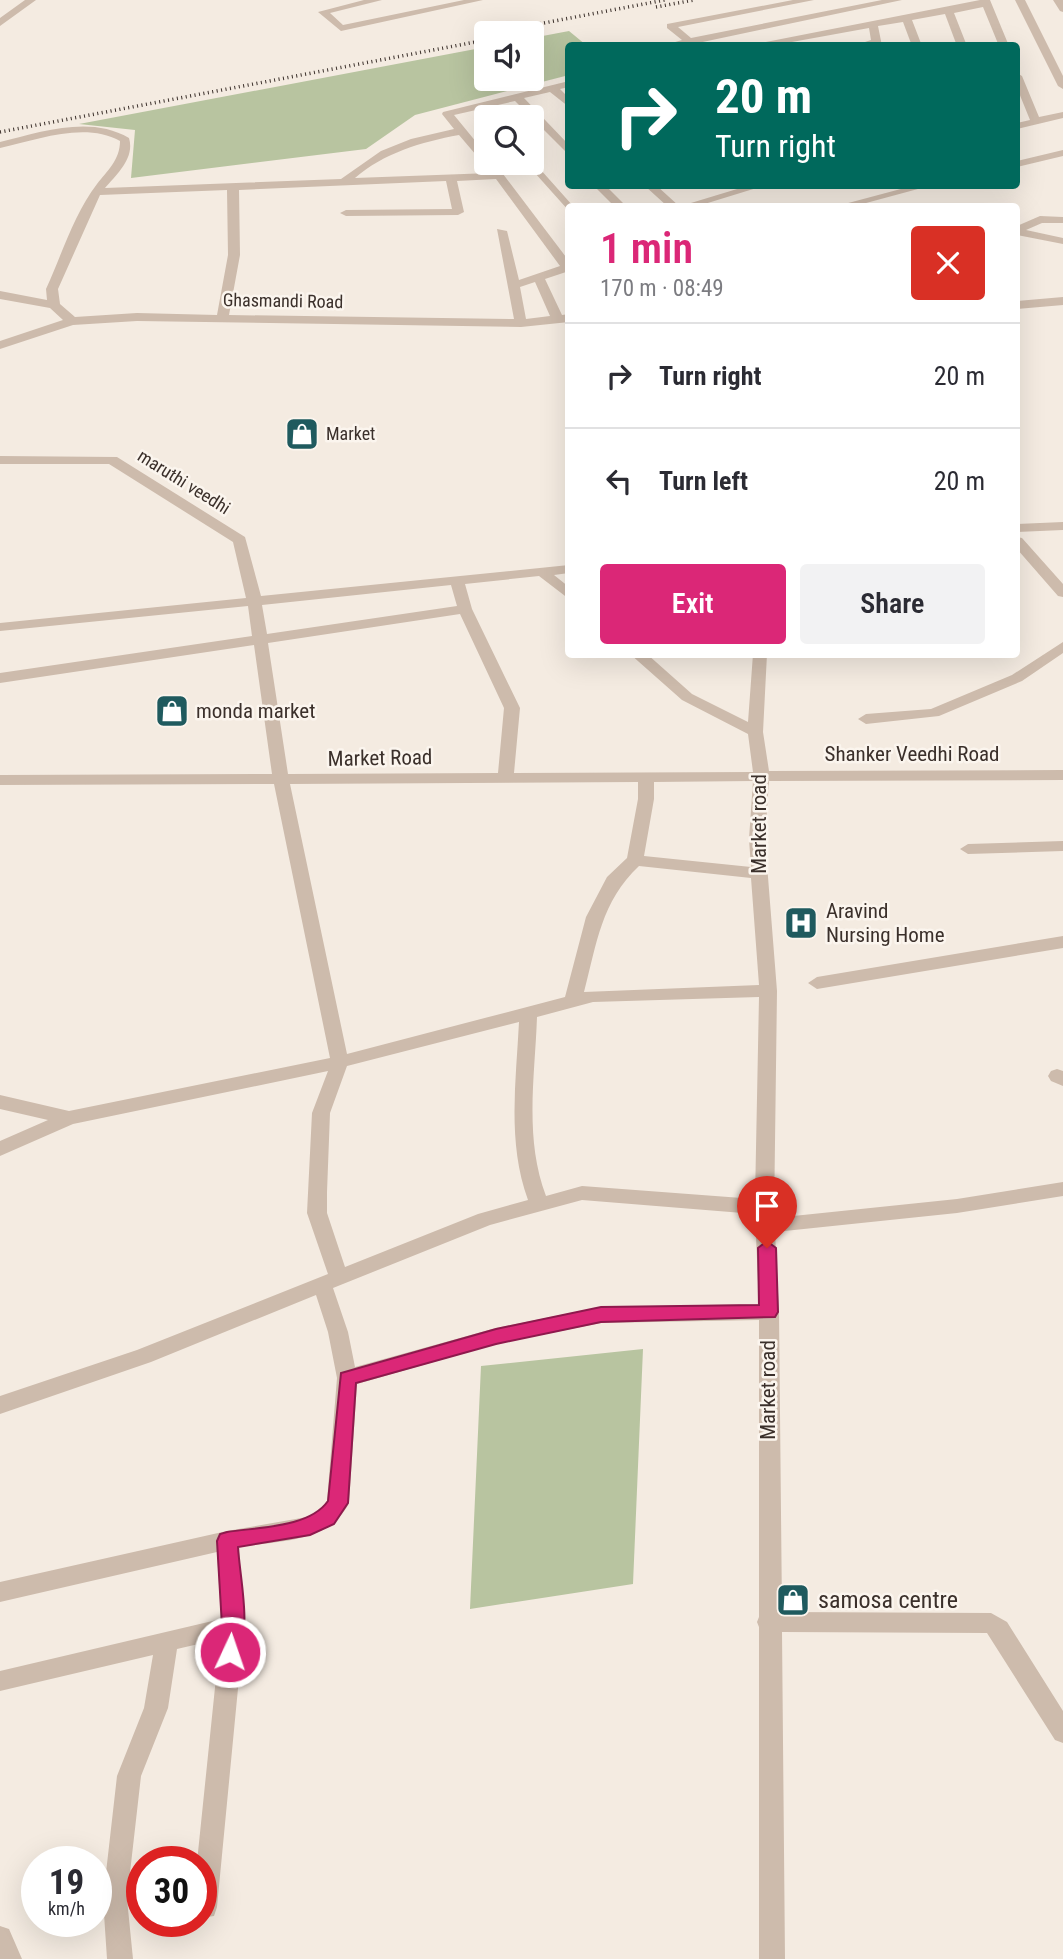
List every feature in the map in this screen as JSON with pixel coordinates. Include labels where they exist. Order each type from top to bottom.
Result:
[{"type":"street","points":[[0,23],[31,0]]},
{"type":"street","points":[[377,0],[323,12],[341,28],[449,2],[478,0]]},
{"type":"street","points":[[691,42],[670,26],[808,0]]},
{"type":"street","points":[[697,42],[897,0]]},
{"type":"street","points":[[1020,0],[1063,86]]},
{"type":"street","points":[[1058,0],[1063,9]]},
{"type":"street","points":[[771,42],[986,2],[1002,42]]},
{"type":"street","points":[[948,9],[960,42]]},
{"type":"street","points":[[906,16],[916,42]]},
{"type":"street","points":[[873,23],[876,42]]},
{"type":"street","points":[[1020,83],[1036,122]]},
{"type":"street","points":[[488,105],[565,85]]},
{"type":"street","points":[[552,88],[565,100]]},
{"type":"street","points":[[517,97],[565,148]]},
{"type":"street","points":[[474,108],[447,114],[474,145]]},
{"type":"street","points":[[1020,125],[1063,115]]},
{"type":"street","points":[[0,145],[68,131],[99,130],[119,134],[125,140],[127,150],[96,192],[52,289],[54,305]]},
{"type":"street","points":[[345,181],[363,164],[423,137],[462,131]]},
{"type":"street","points":[[1020,163],[1063,153]]},
{"type":"street","points":[[541,175],[565,203]]},
{"type":"street","points":[[96,192],[500,176],[565,263]]},
{"type":"street","points":[[346,213],[458,212],[451,178]]},
{"type":"street","points":[[223,317],[234,255],[233,188]]},
{"type":"street","points":[[603,189],[617,203]]},
{"type":"street","points":[[655,189],[670,203]]},
{"type":"street","points":[[704,189],[712,197]]},
{"type":"street","points":[[695,203],[739,189]]},
{"type":"street","points":[[856,203],[916,189]]},
{"type":"street","points":[[1020,229],[1040,219],[1063,220]]},
{"type":"street","points":[[501,231],[521,323]]},
{"type":"street","points":[[1020,232],[1063,242]]},
{"type":"street","points":[[514,285],[565,268]]},
{"type":"street","points":[[539,278],[563,319]]},
{"type":"street","points":[[0,295],[54,305],[72,321]]},
{"type":"street","points":[[1020,304],[1063,301]]},
{"type":"street","name":"Ghasmandi Road","points":[[0,345],[72,321],[223,317],[521,323],[563,319]]},
{"type":"street","name":"maruthi veedhi","points":[[0,460],[112,460],[240,540],[255,603],[281,781],[340,1062]]},
{"type":"street","points":[[1020,528],[1063,526]]},
{"type":"street","points":[[1020,544],[1063,593]]},
{"type":"street","points":[[0,627],[565,569]]},
{"type":"street","points":[[542,572],[565,592]]},
{"type":"street","points":[[457,581],[465,609],[512,708],[506,776]]},
{"type":"street","points":[[0,678],[465,609]]},
{"type":"street","points":[[866,719],[934,713],[1017,678],[1063,646]]},
{"type":"street","points":[[642,658],[687,697],[755,732]]},
{"type":"street","name":"Market road","points":[[760,658],[755,732],[761,774],[759,873],[768,991],[765,1217],[769,1312],[768,1622],[772,1959]]},
{"type":"street","name":"Market Road","points":[[0,780],[281,781],[761,774]]},
{"type":"street","name":"Shanker Veedhi Road","points":[[761,774],[1063,775]]},
{"type":"street","points":[[573,1002],[595,917],[613,881],[635,860],[646,799],[646,775]]},
{"type":"street","points":[[968,849],[1063,846]]},
{"type":"street","points":[[635,860],[759,873]]},
{"type":"street","points":[[817,983],[1063,942]]},
{"type":"street","points":[[0,1149],[69,1118],[340,1062],[573,1002],[617,993],[768,991]]},
{"type":"street","points":[[528,1014],[524,1149],[526,1172],[539,1205]]},
{"type":"street","points":[[0,1592],[227,1541],[310,1526],[327,1518],[338,1503],[347,1378],[317,1213],[317,1192],[320,1113],[340,1062]]},
{"type":"street","points":[[0,1102],[69,1118]]},
{"type":"street","points":[[0,1405],[144,1356],[485,1219],[582,1193],[765,1217],[957,1206],[1063,1189]]},
{"type":"street","points":[[347,1378],[496,1336],[601,1315],[769,1312]]},
{"type":"street","points":[[211,1846],[233,1626],[227,1541]]},
{"type":"street","points":[[768,1622],[991,1623],[999,1629],[1063,1732]]},
{"type":"street","points":[[0,1681],[233,1626]]},
{"type":"street","points":[[120,1959],[115,1899],[129,1776],[156,1708],[167,1642]]},
{"type":"street","points":[[0,1938],[9,1959]]},
{"type":"green space","points":[[569,31],[582,42],[565,42],[565,76],[544,81],[544,36]]},
{"type":"green space","points":[[474,49],[474,91],[507,91],[415,115],[366,149],[131,178],[135,130],[79,124]]},
{"type":"green space","points":[[643,1349],[633,1584],[470,1609],[481,1366]]},
{"type":"railway","points":[[544,23],[665,0]]},
{"type":"railway","points":[[656,7],[694,0]]},
{"type":"railway","points":[[0,132],[474,42]]},
{"type":"place","name":"Market","points":[[302,434]]},
{"type":"place","name":"monda market","points":[[172,711]]},
{"type":"place","name":"Aravind Nursing Home","points":[[801,923]]},
{"type":"place","name":"samosa centre","points":[[793,1600]]},
{"type":"route","points":[[230,1652],[233,1626],[227,1541],[310,1526],[327,1518],[338,1503],[347,1378],[496,1336],[601,1315],[769,1312],[767,1248]]}]
